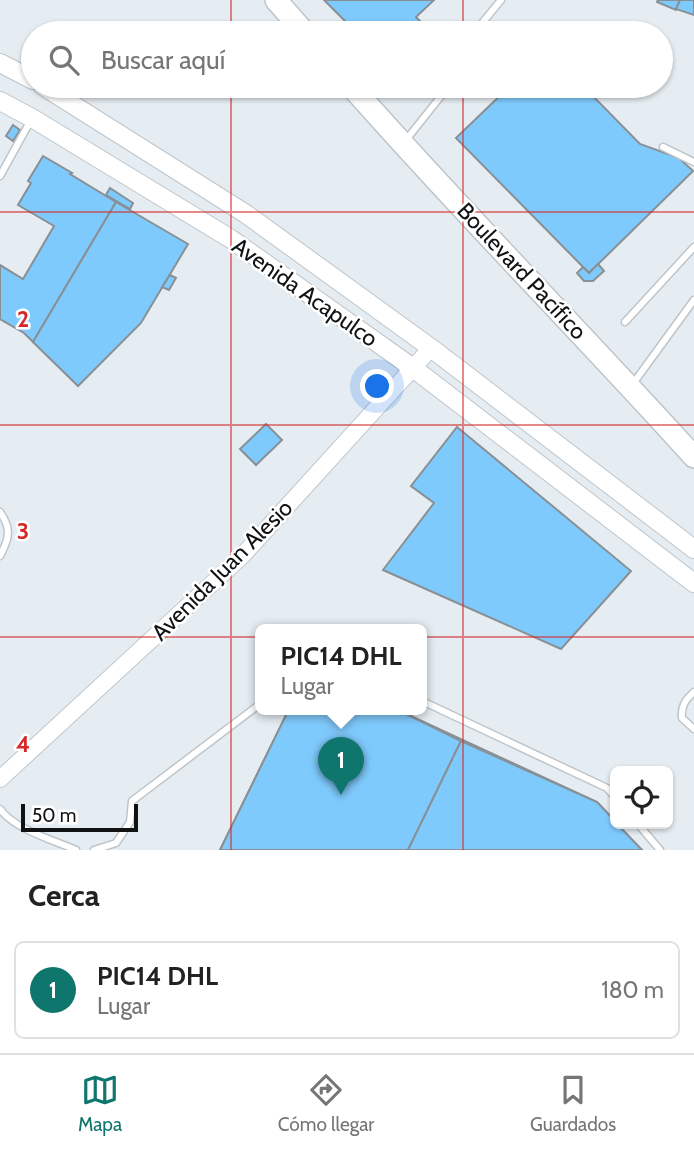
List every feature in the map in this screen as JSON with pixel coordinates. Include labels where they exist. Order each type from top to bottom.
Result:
[{"type":"main road","points":[[276,0],[294,21]]},
{"type":"main road","points":[[0,63],[21,74]]},
{"type":"main road","name":"Avenida Acapulco","points":[[62,98],[246,214],[431,348],[694,549]]},
{"type":"main road","name":"Boulevard Pacífico","points":[[361,98],[402,145],[694,457]]},
{"type":"main road","name":"Avenida Acapulco","points":[[0,101],[231,239],[412,368],[694,583]]},
{"type":"street","name":"Avenida Juan Alesio","points":[[0,779],[242,556],[431,348]]},
{"type":"lane","points":[[484,21],[501,0]]},
{"type":"lane","points":[[402,145],[439,98]]},
{"type":"lane","points":[[0,176],[32,118]]},
{"type":"lane","points":[[663,147],[694,162]]},
{"type":"lane","points":[[625,322],[694,247]]},
{"type":"lane","points":[[631,387],[694,300]]},
{"type":"lane","points":[[0,512],[6,521],[9,536],[0,556]]},
{"type":"lane","points":[[694,692],[681,708],[682,718],[694,729]]},
{"type":"lane","points":[[427,703],[610,791]]},
{"type":"lane","points":[[94,850],[116,843],[130,822],[131,801],[255,709]]},
{"type":"lane","points":[[0,808],[6,817],[36,834],[76,850]]},
{"type":"lane","points":[[642,829],[660,850]]},
{"type":"building","points":[[324,0],[434,0],[416,17],[420,21],[345,21]]},
{"type":"building","points":[[680,0],[676,10],[657,2]]},
{"type":"building","points":[[680,0],[694,0],[694,15],[676,9]]},
{"type":"building","points":[[498,98],[595,98],[640,144],[679,158],[693,171],[589,273],[456,138]]},
{"type":"building","points":[[13,125],[20,130],[13,141],[6,136]]},
{"type":"building","points":[[43,156],[116,202],[33,342],[24,333],[0,319],[0,265],[23,279],[54,226],[18,205]]},
{"type":"building","points":[[110,188],[133,203],[130,209],[106,195]]},
{"type":"building","points":[[116,202],[188,244],[141,323],[78,386],[33,342]]},
{"type":"building","points":[[598,264],[604,271],[593,281],[584,281],[577,273],[583,267],[589,273]]},
{"type":"building","points":[[170,275],[176,278],[169,290],[162,287]]},
{"type":"building","points":[[266,424],[282,440],[256,465],[240,449]]},
{"type":"building","points":[[457,427],[631,571],[561,649],[383,570],[434,503],[411,486]]},
{"type":"building","points":[[286,715],[409,715],[597,802],[610,816],[610,829],[622,829],[642,850],[220,850]]},
{"type":"building","points":[[286,715],[408,715],[461,741],[408,850],[220,850]]},
{"type":"building","points":[[461,741],[597,802],[610,816],[610,829],[622,829],[642,850],[408,850]]},
{"type":"place","name":"PIC14 DHL","points":[[341,795]]}]
